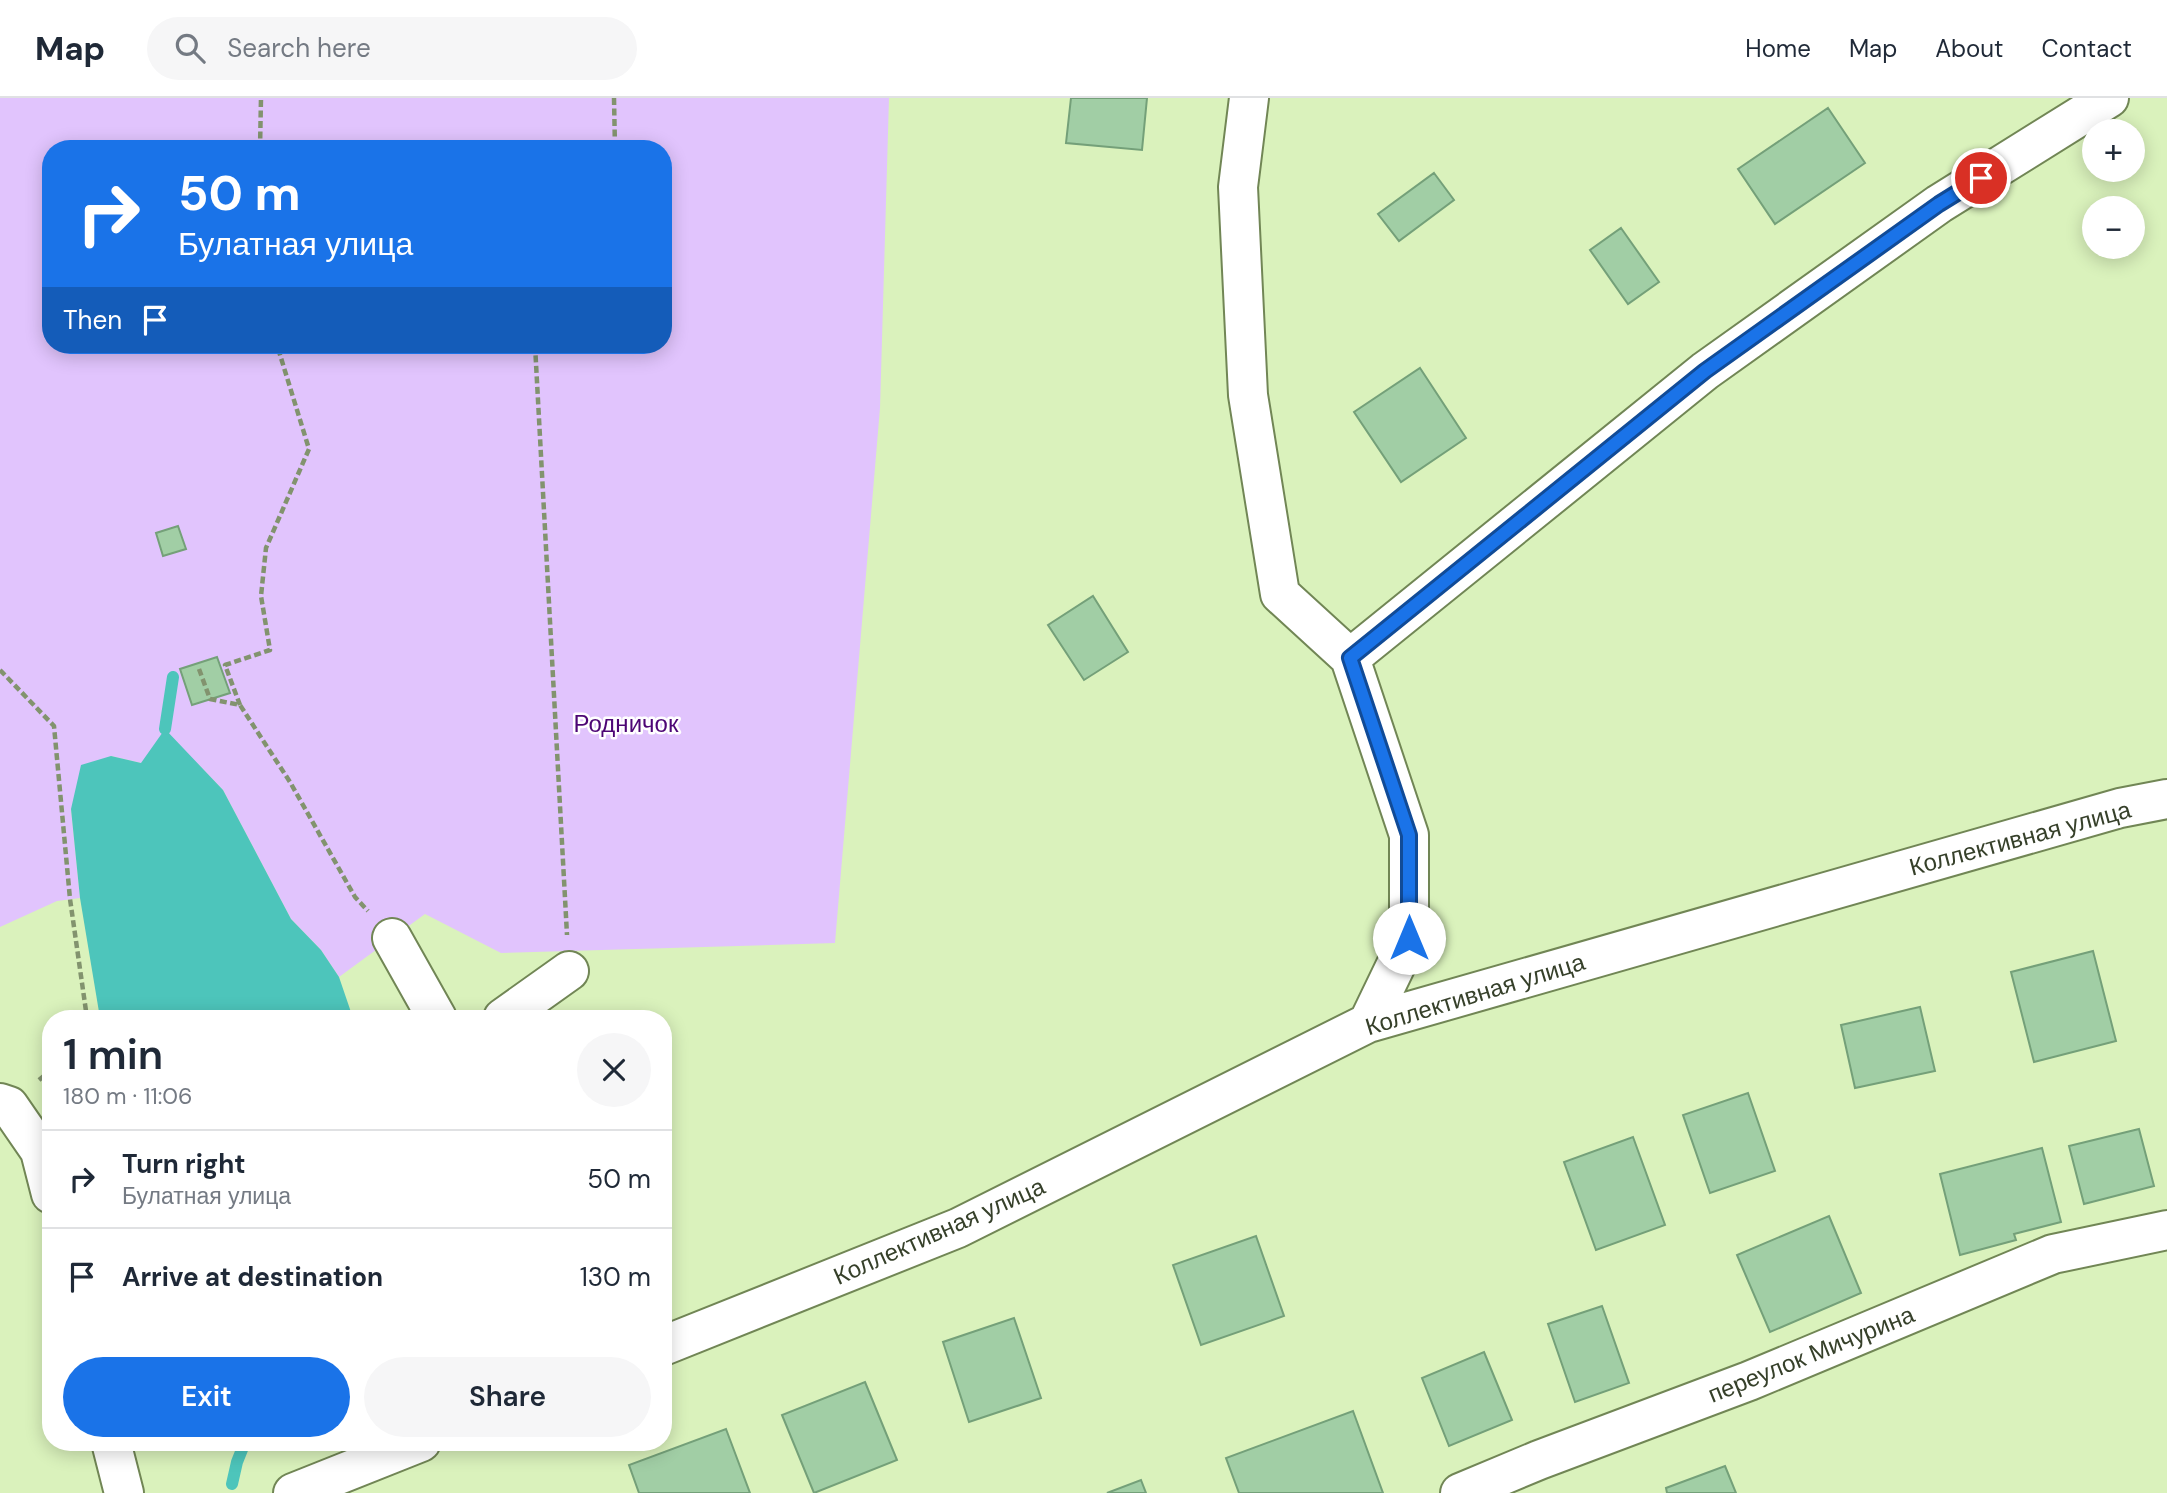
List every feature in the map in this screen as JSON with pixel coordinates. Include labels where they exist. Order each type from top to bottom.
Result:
[{"type":"street","points":[[1249,98],[1238,187],[1248,394],[1280,594],[1350,658],[1409,835],[1409,938],[1368,1023]]},
{"type":"street","points":[[1350,658],[1705,371],[1939,204],[2109,98]]},
{"type":"street","name":"Коллективная улица","points":[[672,1342],[958,1228],[1368,1023],[2120,808],[2167,799]]},
{"type":"street","points":[[392,938],[432,1010]]},
{"type":"street","points":[[514,1010],[569,971]]},
{"type":"street","points":[[0,1103],[9,1106],[42,1146]]},
{"type":"street","name":"переулок Мичурина","points":[[1460,1493],[1749,1381],[2053,1254],[2167,1230]]},
{"type":"street","points":[[113,1451],[124,1493]]},
{"type":"street","points":[[293,1493],[398,1451]]},
{"type":"path","points":[[260,140],[261,98]]},
{"type":"path","points":[[614,98],[615,140]]},
{"type":"path","points":[[280,354],[309,449],[266,548],[261,596],[270,650],[225,665],[240,705],[290,782],[355,897],[392,938]]},
{"type":"path","points":[[535,354],[569,971]]},
{"type":"path","points":[[200,669],[210,699],[240,705]]},
{"type":"path","points":[[0,670],[54,726],[70,899],[87,1010]]},
{"type":"green space","name":"Родничок","points":[[0,98],[889,98],[880,408],[835,943],[501,953],[425,914],[339,977],[321,950],[291,919],[223,790],[198,764],[141,763],[111,756],[71,809],[80,898],[57,901],[0,927]],"holes":[[[217,657],[229,693],[192,705],[180,669]]]},
{"type":"water","points":[[165,729],[223,790],[291,919],[321,950],[339,977],[350,1010],[99,1010],[80,898],[71,809],[81,765],[111,756],[141,763]]},
{"type":"building","points":[[1071,98],[1147,98],[1142,150],[1066,143]]},
{"type":"building","points":[[1828,108],[1865,163],[1775,224],[1738,169]]},
{"type":"building","points":[[1434,173],[1454,200],[1399,241],[1378,214]]},
{"type":"building","points":[[1621,228],[1659,282],[1628,304],[1590,250]]},
{"type":"building","points":[[1420,368],[1466,438],[1401,482],[1354,412]]},
{"type":"building","points":[[178,526],[186,549],[163,556],[156,533]]},
{"type":"building","points":[[1093,596],[1128,652],[1084,680],[1048,625]]},
{"type":"building","points":[[217,657],[230,693],[192,705],[180,669]]},
{"type":"building","points":[[2093,951],[2116,1041],[2034,1062],[2011,972]]},
{"type":"building","points":[[1920,1007],[1935,1071],[1855,1088],[1841,1025]]},
{"type":"building","points":[[1748,1093],[1775,1171],[1710,1193],[1683,1115]]},
{"type":"building","points":[[2139,1129],[2154,1186],[2084,1204],[2069,1146]]},
{"type":"building","points":[[1633,1137],[1665,1225],[1596,1250],[1564,1162]]},
{"type":"building","points":[[2042,1148],[2061,1222],[2014,1234],[2016,1240],[1960,1255],[1940,1174]]},
{"type":"building","points":[[1829,1216],[1861,1293],[1770,1332],[1737,1255]]},
{"type":"building","points":[[1256,1236],[1284,1316],[1201,1345],[1173,1265]]},
{"type":"building","points":[[1602,1306],[1629,1383],[1575,1402],[1548,1324]]},
{"type":"building","points":[[1014,1318],[1041,1398],[969,1422],[943,1342]]},
{"type":"building","points":[[1484,1352],[1512,1420],[1449,1446],[1422,1378]]},
{"type":"building","points":[[865,1382],[897,1460],[814,1493],[782,1415]]},
{"type":"building","points":[[1353,1411],[1383,1493],[1239,1493],[1226,1458]]},
{"type":"building","points":[[726,1429],[750,1493],[639,1493],[629,1465]]},
{"type":"building","points":[[1725,1466],[1736,1493],[1667,1493],[1666,1488]]},
{"type":"building","points":[[1141,1480],[1146,1493],[1107,1493]]},
{"type":"waterway","points":[[165,729],[173,677]]},
{"type":"waterway","points":[[232,1484],[241,1451]]},
{"type":"route","points":[[1409,938],[1409,835],[1350,658],[1705,371],[1939,204],[1981,178]]}]
